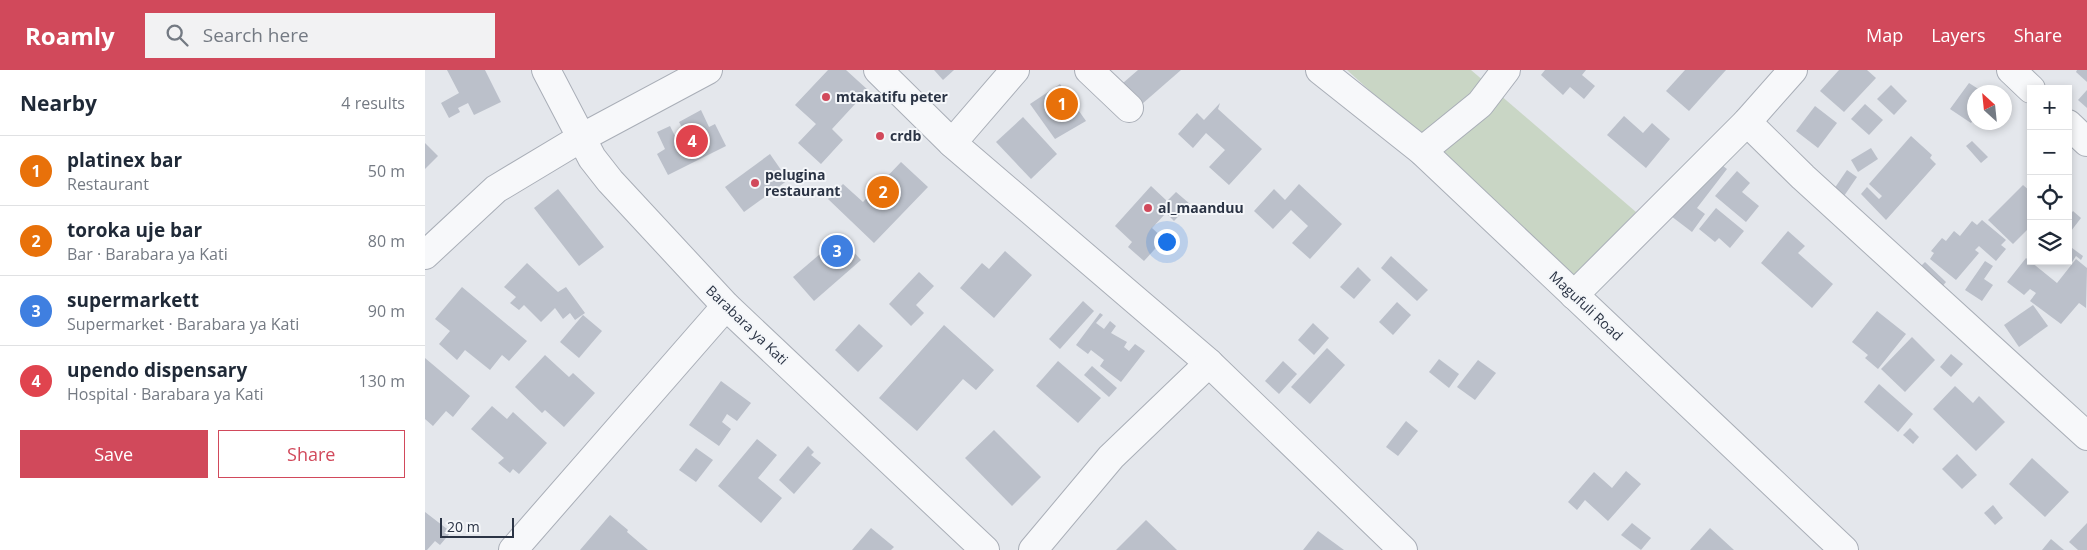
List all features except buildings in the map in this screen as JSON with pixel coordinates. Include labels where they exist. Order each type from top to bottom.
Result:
[{"type":"street","name":"Barabara ya Kati","points":[[546,70],[592,158],[610,181],[726,306],[985,550]]},
{"type":"street","points":[[425,255],[496,189],[581,138],[708,70]]},
{"type":"street","points":[[878,70],[952,143],[1209,363],[1403,550]]},
{"type":"street","points":[[952,143],[1015,70]]},
{"type":"street","points":[[1089,70],[1129,108]]},
{"type":"street","name":"Magufuli Road","points":[[1320,70],[1422,151],[1844,550]]},
{"type":"street","points":[[1422,151],[1480,104],[1506,70]]},
{"type":"street","points":[[1574,295],[1747,122],[1793,70]]},
{"type":"street","points":[[2011,70],[2027,85]]},
{"type":"street","points":[[1747,122],[1803,177],[2087,436]]},
{"type":"street","points":[[2072,128],[2087,142]]},
{"type":"street","points":[[513,550],[726,306]]},
{"type":"street","points":[[1033,550],[1111,457],[1209,363]]},
{"type":"green space","points":[[1347,70],[1471,70],[1636,212],[1574,276]]},
{"type":"place","name":"mtakatifu peter","points":[[826,97]]},
{"type":"place","name":"platinex bar","points":[[1062,104]]},
{"type":"place","name":"crdb","points":[[880,136]]},
{"type":"place","name":"upendo dispensary","points":[[692,141]]},
{"type":"place","name":"pelugina restaurant","points":[[755,183]]},
{"type":"place","name":"toroka uje bar","points":[[883,192]]},
{"type":"place","name":"al_maanduu","points":[[1148,208]]},
{"type":"place","name":"supermarkett","points":[[837,251]]}]
